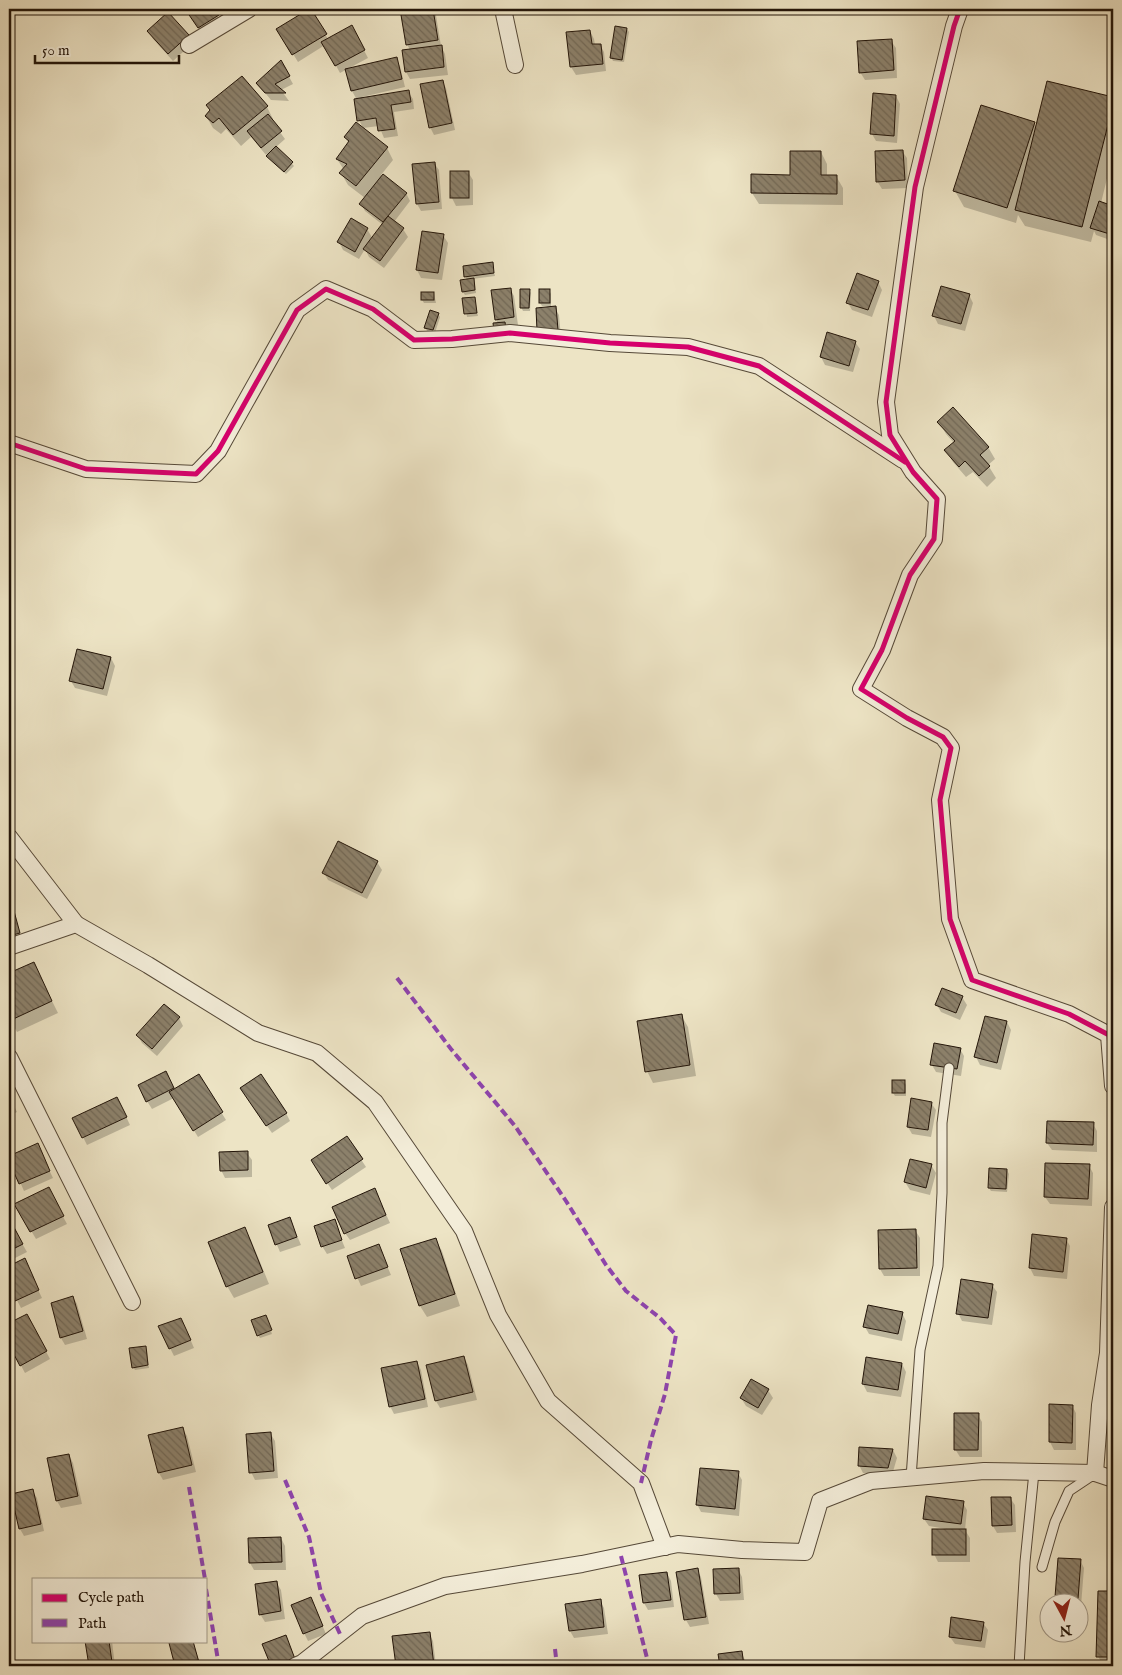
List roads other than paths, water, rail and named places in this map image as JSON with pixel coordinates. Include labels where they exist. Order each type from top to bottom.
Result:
[{"type":"street","points":[[188,45],[249,9]]},
{"type":"street","points":[[503,9],[515,65]]},
{"type":"street","points":[[960,9],[954,26],[915,187],[886,402],[890,435],[913,472],[937,499],[934,540],[910,575],[882,650],[861,689],[907,718],[943,736],[951,748],[940,800],[950,919],[972,980],[1070,1014],[1110,1035],[1113,1086]]},
{"type":"street","points":[[9,443],[86,469],[196,474],[218,451],[297,310],[326,290],[373,309],[414,340],[452,339],[510,333],[610,343],[688,347],[759,366],[850,424],[908,464]]},
{"type":"street","points":[[9,837],[76,924],[148,965],[258,1033],[317,1053],[375,1102],[464,1231],[498,1315],[548,1401],[641,1483],[665,1547]]},
{"type":"street","points":[[9,947],[76,924]]},
{"type":"street","points":[[9,1057],[132,1302]]},
{"type":"street","points":[[1095,1473],[1100,1405],[1108,1353],[1113,1207]]},
{"type":"street","points":[[295,1666],[302,1663],[362,1616],[445,1586],[582,1564],[678,1544],[742,1550],[805,1552],[820,1501],[871,1482],[984,1471],[1095,1473],[1113,1479]]},
{"type":"lane","points":[[911,1478],[920,1350],[938,1266],[942,1193],[942,1123],[949,1068]]},
{"type":"lane","points":[[1019,1666],[1025,1562],[1034,1472]]},
{"type":"lane","points":[[1042,1567],[1055,1522],[1069,1491],[1095,1473]]}]
